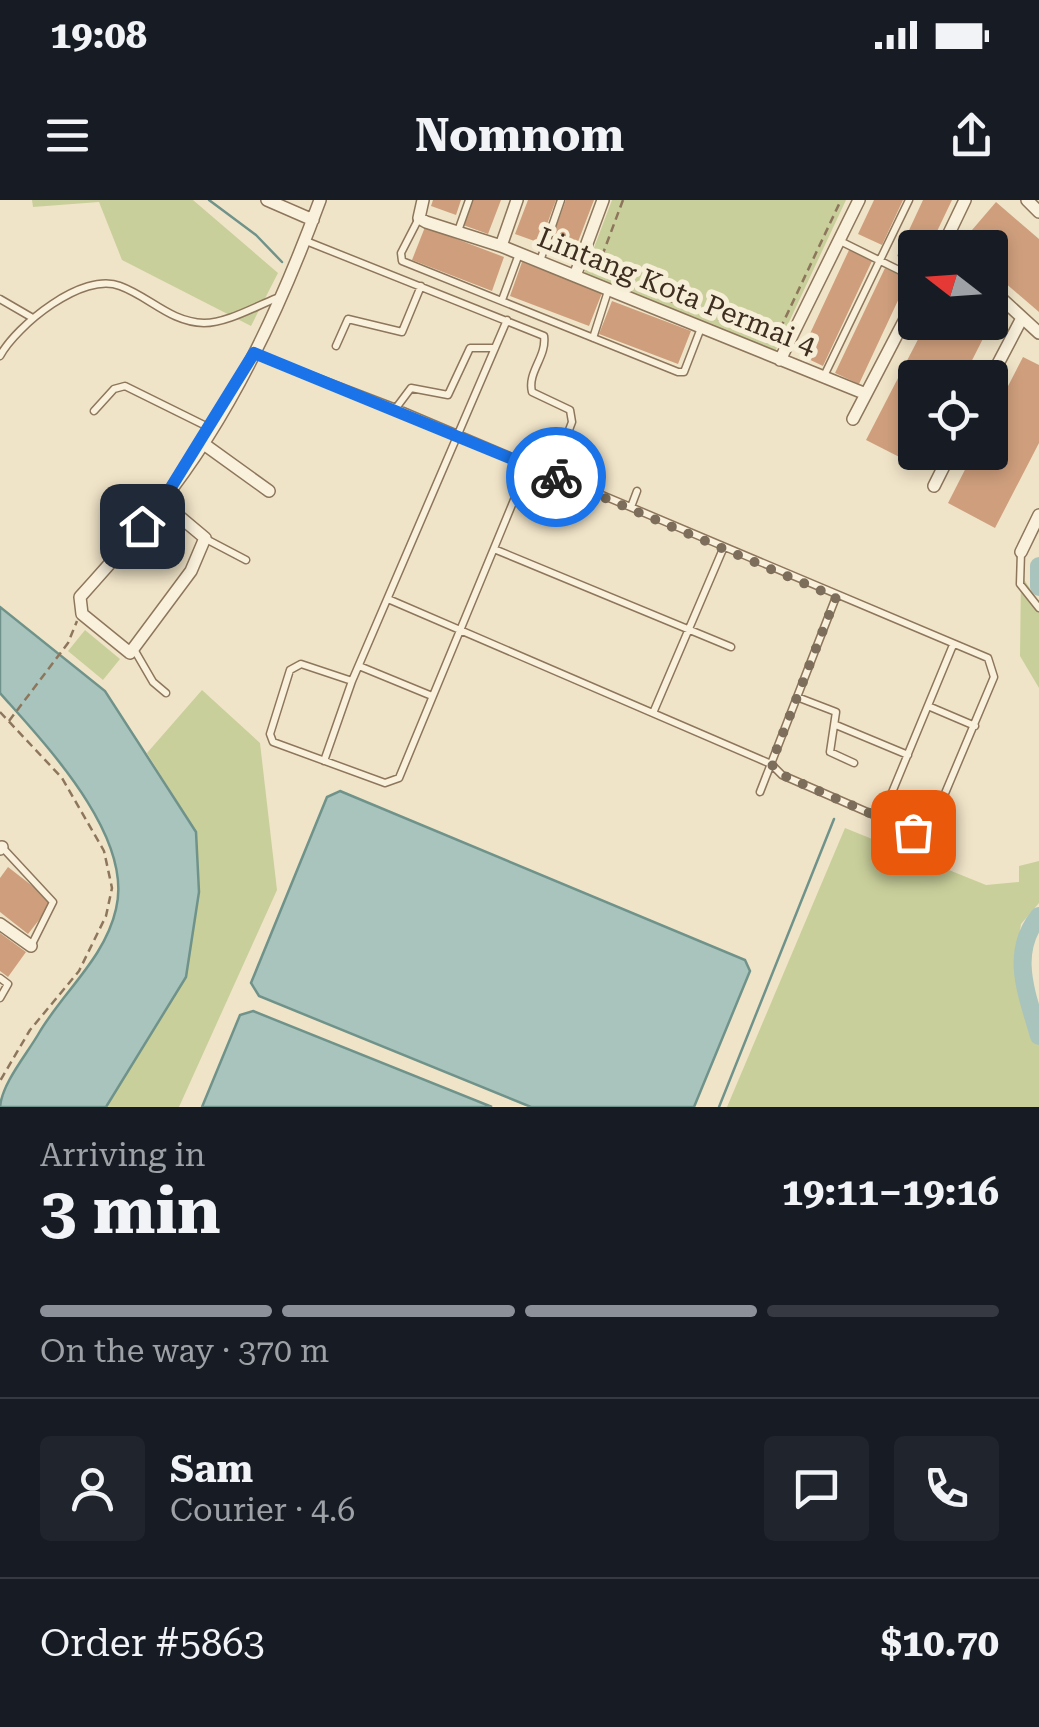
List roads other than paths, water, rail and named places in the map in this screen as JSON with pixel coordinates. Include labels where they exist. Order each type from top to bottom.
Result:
[{"type":"street","points":[[298,214],[303,200]]},
{"type":"street","points":[[162,502],[205,538],[191,571],[148,625],[136,651],[130,653],[82,614],[80,598],[162,502],[210,428],[283,296],[320,200]]},
{"type":"street","points":[[501,246],[517,200]]},
{"type":"street","points":[[575,276],[603,200]]},
{"type":"street","points":[[780,360],[859,200]]},
{"type":"street","points":[[952,230],[965,200]]},
{"type":"street","points":[[1026,200],[1039,212]]},
{"type":"street","points":[[272,201],[313,220]]},
{"type":"street","name":"Lintang Kota Permai 4","points":[[420,210],[458,231],[866,394]]},
{"type":"street","points":[[1008,305],[1039,333]]},
{"type":"street","points":[[1000,360],[1022,318]]},
{"type":"street","points":[[853,419],[898,333]]},
{"type":"street","points":[[201,442],[269,491]]},
{"type":"street","points":[[934,486],[942,470]]},
{"type":"street","points":[[1021,552],[1039,516]]},
{"type":"street","points":[[0,924],[31,946]]},
{"type":"lane","points":[[458,231],[469,200]]},
{"type":"lane","points":[[540,262],[561,200]]},
{"type":"lane","points":[[824,378],[908,200]]},
{"type":"lane","points":[[420,210],[400,253],[402,262],[684,372],[700,328]]},
{"type":"lane","points":[[839,240],[898,269]]},
{"type":"lane","points":[[305,241],[544,336],[545,346],[529,382],[532,392],[570,410],[572,422],[552,475]]},
{"type":"lane","points":[[502,300],[519,254]]},
{"type":"lane","points":[[0,356],[31,316],[100,284],[118,284],[167,314],[207,324],[283,296]]},
{"type":"lane","points":[[336,346],[348,319],[402,332],[421,286]]},
{"type":"lane","points":[[593,338],[608,290]]},
{"type":"lane","points":[[0,299],[31,316]]},
{"type":"lane","points":[[324,761],[352,682],[507,320]]},
{"type":"lane","points":[[396,408],[410,388],[448,394],[470,348],[494,348]]},
{"type":"lane","points":[[254,353],[396,408],[988,658],[994,677],[930,829],[913,832],[782,775],[771,764],[388,598]]},
{"type":"lane","points":[[94,411],[114,388],[125,386],[210,428]]},
{"type":"lane","points":[[352,682],[302,664],[290,670],[270,734],[273,742],[384,784],[399,778],[528,466]]},
{"type":"lane","points":[[587,489],[592,474]]},
{"type":"lane","points":[[631,507],[637,491]]},
{"type":"lane","points":[[205,538],[217,540],[246,560]]},
{"type":"lane","points":[[494,549],[731,647]]},
{"type":"lane","points":[[652,713],[723,549]]},
{"type":"lane","points":[[1021,552],[1020,584],[1039,608]]},
{"type":"lane","points":[[760,792],[836,597]]},
{"type":"lane","points":[[882,819],[954,644]]},
{"type":"lane","points":[[136,651],[153,682],[166,693]]},
{"type":"lane","points":[[359,666],[432,696]]},
{"type":"lane","points":[[798,697],[836,712],[830,752],[854,763]]},
{"type":"lane","points":[[928,706],[974,726]]},
{"type":"lane","points":[[836,725],[908,754]]},
{"type":"lane","points":[[1,847],[54,902],[31,946]]},
{"type":"lane","points":[[0,978],[8,984],[0,998]]},
{"type":"water","points":[[0,607],[105,691],[196,832],[199,892],[186,977],[106,1107],[0,1107],[16,1069],[103,943],[116,909],[118,881],[112,852],[82,793],[0,693]]},
{"type":"water","points":[[340,791],[745,960],[750,971],[694,1107],[531,1107],[259,996],[251,983],[327,797]]},
{"type":"water","points":[[253,1011],[492,1107],[202,1107],[240,1015]]},
{"type":"waterway","points":[[209,200],[256,235],[282,262]]},
{"type":"waterway","points":[[1039,566],[1039,587]]},
{"type":"waterway","points":[[719,1107],[834,819]]},
{"type":"waterway","points":[[1039,916],[1030,930],[1023,959],[1026,989],[1039,1036]]}]
